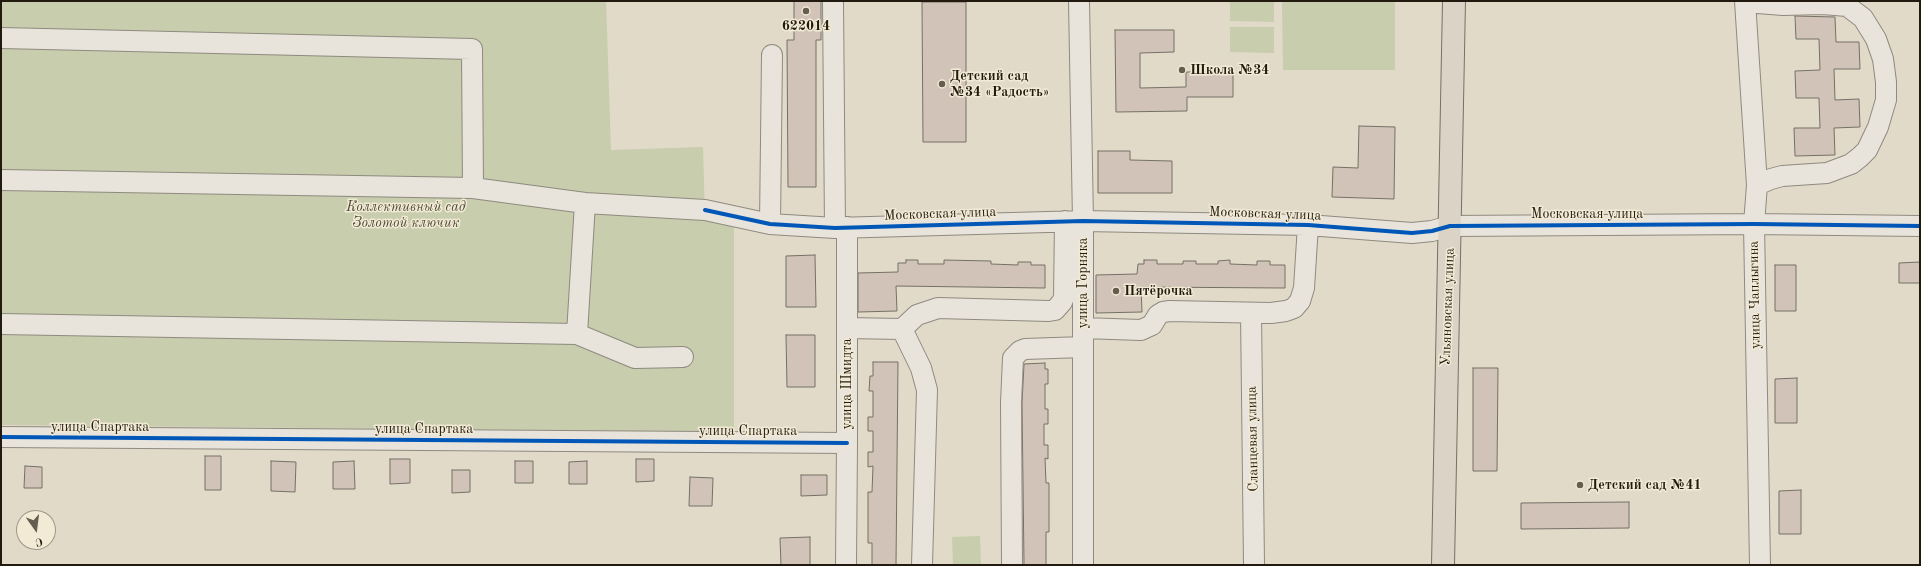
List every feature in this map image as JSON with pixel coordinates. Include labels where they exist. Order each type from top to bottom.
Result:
[{"type":"main road","name":"Ульяновская улица","points":[[1443,565],[1444,438],[1454,1]]},
{"type":"street","name":"улица Шмидта","points":[[833,1],[841,228],[847,328],[846,565]]},
{"type":"street","name":"улица Горняка","points":[[1079,1],[1074,221],[1083,338],[1083,565]]},
{"type":"street","points":[[1745,2],[1783,5],[1823,4],[1847,6],[1863,18],[1876,39],[1883,59],[1886,82],[1886,100],[1878,127],[1867,150],[1860,157],[1851,164],[1827,173],[1782,176],[1758,185]]},
{"type":"street","name":"улица Чаплыгина","points":[[1745,2],[1758,185],[1754,224],[1760,565]]},
{"type":"street","points":[[1,38],[472,49],[473,188]]},
{"type":"street","points":[[770,224],[772,55]]},
{"type":"street","name":"Московская улица","points":[[1,180],[473,188],[586,203],[705,210],[770,224],[841,228],[1074,221],[1308,225],[1412,233],[1432,231],[1450,226],[1754,224],[1920,226]]},
{"type":"street","points":[[577,334],[586,203]]},
{"type":"street","points":[[847,328],[902,329],[917,314],[938,308],[1055,310],[1062,302],[1064,297],[1074,221]]},
{"type":"street","points":[[1012,565],[1011,403],[1013,358],[1020,351],[1025,349],[1083,338],[1142,330],[1152,325],[1158,315],[1163,312],[1271,313],[1286,311],[1294,308],[1300,301],[1304,288],[1308,225]]},
{"type":"street","name":"Сланцевая улица","points":[[1251,313],[1254,565]]},
{"type":"street","points":[[1,324],[577,334],[635,358],[683,357]]},
{"type":"street","points":[[902,329],[921,368],[927,390],[922,565]]},
{"type":"street","name":"улица Спартака","points":[[1,438],[847,443]]},
{"type":"green space","name":"Коллективный сад Золотой ключик","points":[[1,1],[606,1],[611,150],[703,147],[705,218],[734,218],[734,432],[1,425]]},
{"type":"green space","points":[[1230,1],[1274,1],[1274,22],[1230,21]]},
{"type":"green space","points":[[1282,1],[1395,1],[1395,70],[1283,70]]},
{"type":"green space","points":[[1230,27],[1274,27],[1274,53],[1230,52]]},
{"type":"green space","points":[[980,536],[981,565],[953,565],[952,537]]},
{"type":"building","points":[[794,1],[821,1],[821,40],[816,40],[816,187],[788,187],[787,40],[794,40]]},
{"type":"building","points":[[922,2],[966,2],[966,142],[923,142]]},
{"type":"building","points":[[1795,16],[1835,17],[1836,42],[1859,42],[1860,69],[1834,69],[1835,100],[1859,99],[1860,127],[1834,128],[1835,155],[1795,156],[1794,128],[1820,128],[1819,98],[1796,98],[1795,71],[1820,70],[1819,39],[1796,39]]},
{"type":"building","points":[[1115,30],[1174,30],[1174,52],[1140,53],[1140,88],[1186,87],[1186,72],[1233,72],[1233,97],[1187,97],[1187,111],[1116,112]]},
{"type":"building","points":[[1359,126],[1395,127],[1394,199],[1332,197],[1333,167],[1358,168]]},
{"type":"building","points":[[1098,151],[1130,151],[1130,160],[1172,161],[1172,193],[1098,193]]},
{"type":"building","points":[[815,255],[816,307],[786,307],[786,256]]},
{"type":"building","points":[[906,260],[918,260],[918,264],[944,264],[944,260],[991,261],[991,264],[1018,265],[1018,262],[1031,262],[1031,265],[1045,265],[1045,288],[896,286],[897,311],[858,312],[858,273],[898,272],[898,263],[906,263]]},
{"type":"building","points":[[1144,260],[1157,260],[1157,264],[1183,264],[1183,261],[1196,261],[1196,264],[1218,264],[1218,261],[1230,260],[1230,264],[1257,265],[1257,261],[1270,261],[1270,265],[1285,265],[1285,288],[1141,287],[1142,312],[1096,313],[1096,275],[1137,274],[1138,264],[1144,264]]},
{"type":"building","points":[[1920,262],[1920,283],[1899,283],[1899,263]]},
{"type":"building","points":[[1775,265],[1796,265],[1796,311],[1775,311]]},
{"type":"building","points":[[786,335],[815,335],[815,387],[787,387]]},
{"type":"building","points":[[873,362],[898,362],[896,565],[872,565],[872,543],[868,543],[868,492],[872,492],[873,466],[868,467],[868,452],[873,452],[873,431],[868,431],[868,417],[873,417],[873,391],[869,391],[870,376],[873,376]]},
{"type":"building","points":[[1045,363],[1045,369],[1048,369],[1048,384],[1045,384],[1045,409],[1048,409],[1048,424],[1044,424],[1044,445],[1048,445],[1048,459],[1045,458],[1046,483],[1049,483],[1049,532],[1046,532],[1046,565],[1024,565],[1022,403],[1024,364]]},
{"type":"building","points":[[1473,368],[1498,368],[1497,471],[1473,471]]},
{"type":"building","points":[[1797,378],[1797,423],[1775,423],[1775,379]]},
{"type":"building","points":[[205,456],[221,456],[221,490],[205,490]]},
{"type":"building","points":[[390,459],[410,459],[410,483],[390,484]]},
{"type":"building","points":[[636,459],[654,459],[654,481],[636,482]]},
{"type":"building","points":[[271,461],[296,462],[295,492],[271,491]]},
{"type":"building","points":[[354,461],[355,489],[333,489],[333,462]]},
{"type":"building","points":[[515,461],[533,461],[533,483],[515,483]]},
{"type":"building","points":[[587,461],[587,484],[569,484],[569,462]]},
{"type":"building","points":[[25,466],[42,467],[42,488],[24,488]]},
{"type":"building","points":[[452,470],[470,470],[470,492],[452,493]]},
{"type":"building","points":[[801,475],[827,475],[827,495],[801,496]]},
{"type":"building","points":[[690,477],[713,478],[712,506],[689,506]]},
{"type":"building","points":[[1801,490],[1801,534],[1779,534],[1779,491]]},
{"type":"building","points":[[1629,502],[1629,528],[1521,529],[1521,503]]},
{"type":"building","points":[[810,537],[810,565],[781,565],[780,538]]},
{"type":"cycle path","points":[[705,210],[770,224],[835,228],[1083,221],[1308,225],[1412,233],[1432,231],[1450,226],[1754,224],[1920,226]]},
{"type":"cycle path","points":[[1,437],[847,443]]},
{"type":"place","name":"622014","points":[[806,11]]},
{"type":"place","name":"Школа №34","points":[[1182,70]]},
{"type":"place","name":"Детский сад №34 «Радость»","points":[[942,84]]},
{"type":"place","name":"Пятёрочка","points":[[1116,291]]},
{"type":"place","name":"Детский сад №41","points":[[1580,485]]}]
